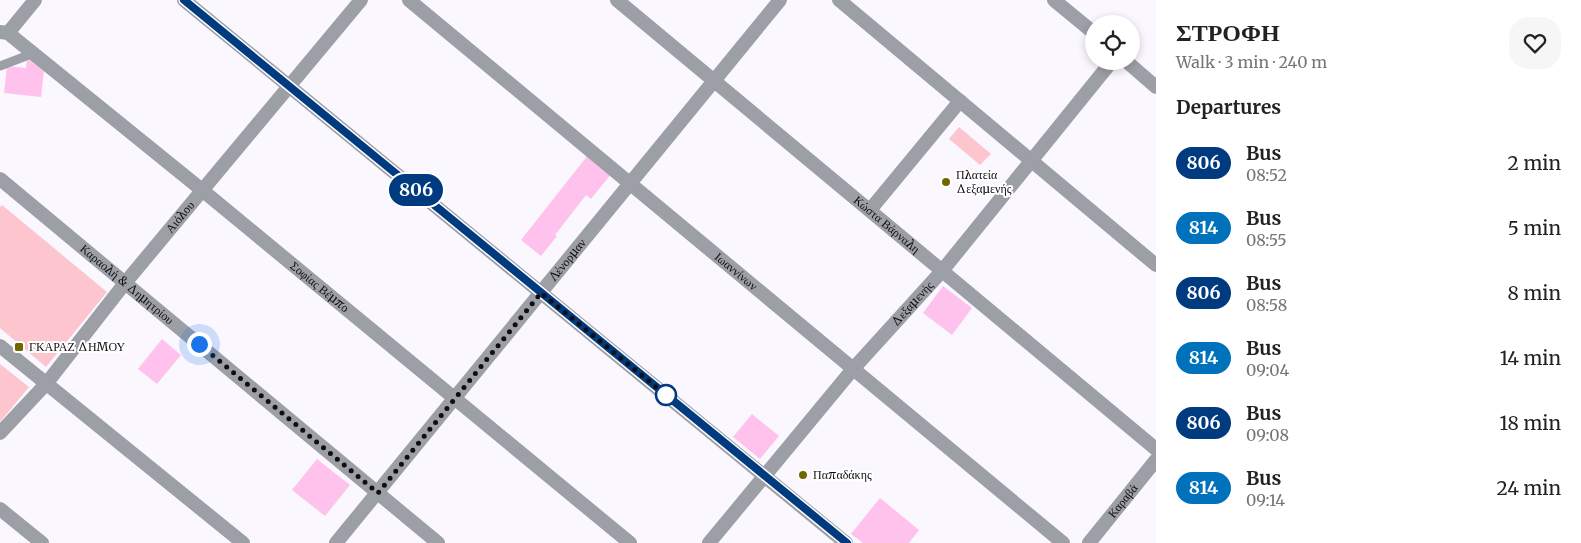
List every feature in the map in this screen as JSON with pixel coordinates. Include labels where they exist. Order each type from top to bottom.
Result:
[{"type":"street","points":[[4,32],[35,0]]},
{"type":"street","points":[[184,0],[846,543]]},
{"type":"street","name":"Αιόλου","points":[[0,433],[46,384],[125,283],[361,0]]},
{"type":"street","name":"Ιωαννίνων","points":[[409,0],[1063,543]]},
{"type":"street","name":"Κώστα Βάρναλη","points":[[617,0],[1156,449]]},
{"type":"street","name":"Λένορμαν","points":[[336,543],[780,0]]},
{"type":"street","points":[[839,0],[1156,265]]},
{"type":"street","points":[[1054,0],[1085,26]]},
{"type":"street","name":"Σοφίας Βέμπο","points":[[4,32],[34,54],[202,190],[630,543]]},
{"type":"street","name":"Δεξαμενής","points":[[709,543],[853,369],[942,271],[1105,70]]},
{"type":"street","points":[[1136,70],[1156,87]]},
{"type":"street","points":[[870,210],[960,101]]},
{"type":"street","name":"Καραολή & Δημητρίου","points":[[0,178],[438,543]]},
{"type":"street","points":[[0,346],[243,543]]},
{"type":"street","name":"Καραβά","points":[[1089,543],[1156,460]]},
{"type":"street","points":[[0,509],[42,543]]},
{"type":"lane","points":[[0,66],[34,54]]},
{"type":"shaded area","points":[[959,127],[991,154],[980,165],[949,139]]},
{"type":"shaded area","points":[[2,205],[107,292],[46,367],[0,328],[0,207]]},
{"type":"shaded area","points":[[0,364],[29,387],[0,422]]},
{"type":"building","points":[[27,60],[45,62],[41,97],[4,93],[7,66],[26,68]]},
{"type":"building","points":[[588,155],[612,173],[591,199],[586,195],[541,256],[521,240]]},
{"type":"building","points":[[943,286],[972,308],[952,335],[923,313]]},
{"type":"building","points":[[162,339],[181,355],[157,384],[138,369]]},
{"type":"building","points":[[752,414],[779,436],[760,459],[733,437]]},
{"type":"building","points":[[317,459],[350,485],[325,516],[292,490]]},
{"type":"building","points":[[880,498],[919,530],[909,543],[863,543],[851,534]]},
{"type":"bus line","name":"806","points":[[184,0],[847,543]]},
{"type":"place","name":"Πλατεία Δεξαμενής","points":[[946,182]]},
{"type":"place","name":"ΓΚΑΡΑΖ ΔΗΜΟΥ","points":[[19,347]]},
{"type":"place","name":"Παπαδάκης","points":[[803,475]]},
{"type":"route","points":[[199,344],[378,493],[541,293],[666,395]]}]
